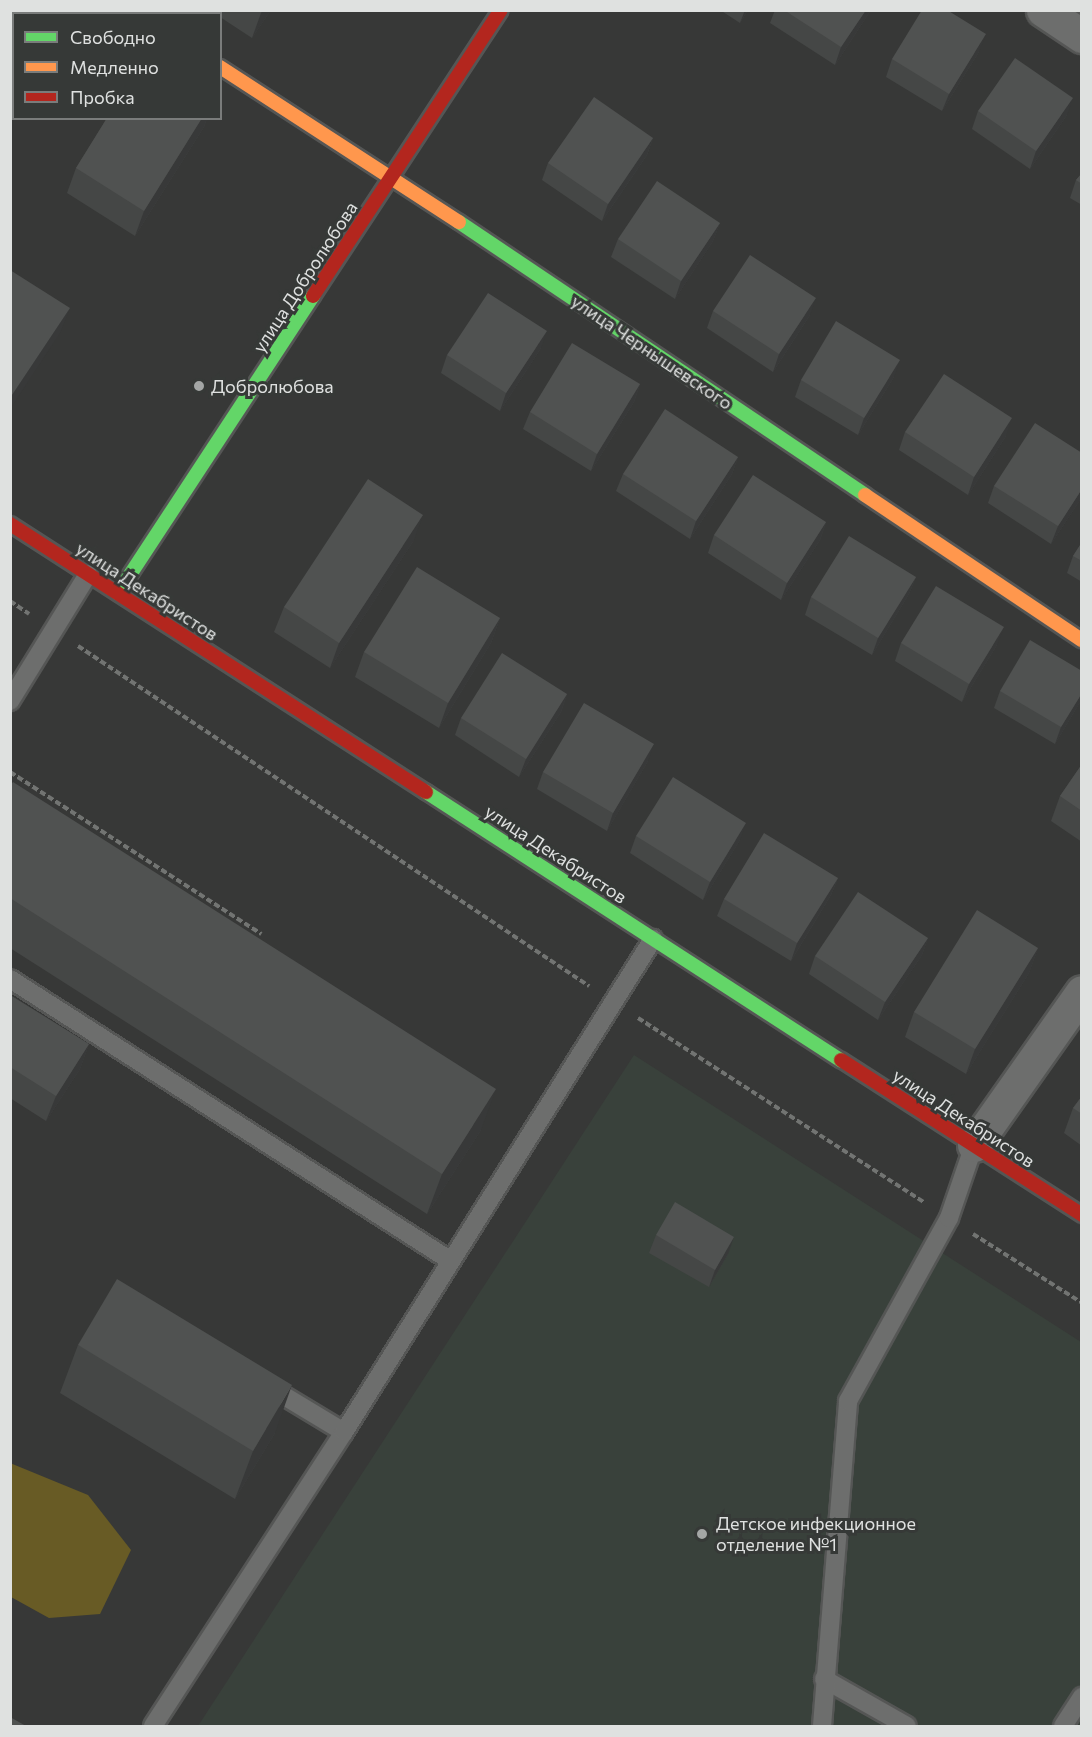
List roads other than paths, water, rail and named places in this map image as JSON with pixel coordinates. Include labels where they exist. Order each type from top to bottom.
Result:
[{"type":"street","name":"улица Добролюбова","points":[[118,593],[501,10]]},
{"type":"street","points":[[1043,10],[1082,36]]},
{"type":"street","name":"улица Чернышевского","points":[[222,68],[392,177],[1082,640]]},
{"type":"street","name":"улица Декабристов","points":[[10,524],[1082,1215]]},
{"type":"street","points":[[974,1145],[1082,992]]},
{"type":"lane","points":[[10,700],[56,631],[88,574]]},
{"type":"lane","points":[[153,1726],[344,1432],[653,939]]},
{"type":"lane","points":[[10,979],[451,1262]]},
{"type":"lane","points":[[822,1726],[848,1401],[949,1218],[974,1145]]},
{"type":"lane","points":[[246,1373],[344,1432]]},
{"type":"lane","points":[[824,1679],[907,1726]]},
{"type":"lane","points":[[1063,1726],[1082,1697]]},
{"type":"place","name":"Добролюбова","points":[[199,386]]},
{"type":"place","name":"Детское инфекционное отделение №1","points":[[702,1534]]}]
